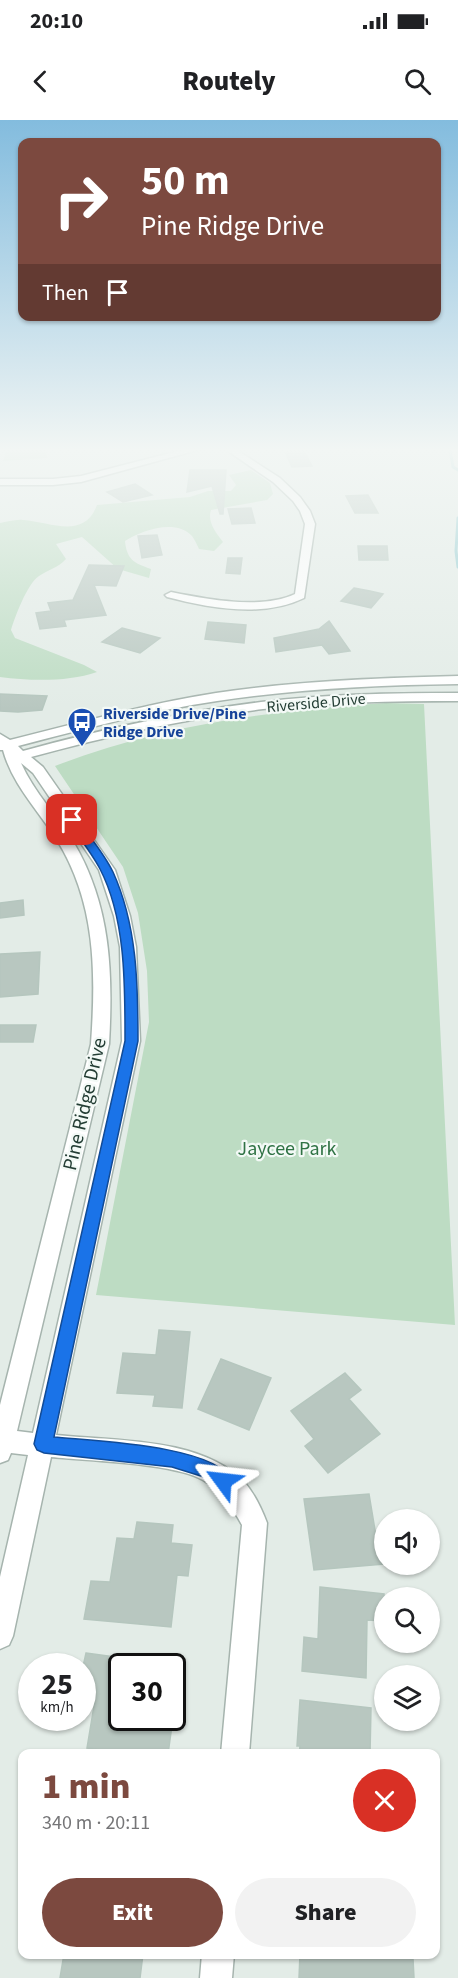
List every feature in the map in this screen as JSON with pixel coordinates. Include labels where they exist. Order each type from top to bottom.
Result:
[{"type":"street","points":[[171,595],[195,602],[277,605],[293,601],[300,596],[308,536]]},
{"type":"street","name":"Riverside Drive","points":[[7,751],[109,718],[216,698],[292,688],[381,681],[458,680]]},
{"type":"street","name":"Riverside Drive","points":[[7,751],[142,725],[297,702],[381,697],[458,697]]},
{"type":"street","name":"Pine Ridge Drive","points":[[0,1636],[131,1041],[132,992],[128,947],[122,916],[106,870],[38,770],[7,751]]},
{"type":"street","name":"Pine Ridge Drive","points":[[1,1446],[100,1044],[104,978],[96,926],[87,888],[77,862],[20,777],[7,751]]},
{"type":"street","points":[[1,1446],[44,1444],[172,1458],[210,1470],[237,1492],[255,1523],[235,1749]]},
{"type":"street","points":[[216,1978],[218,1959]]},
{"type":"green space","points":[[0,536],[135,536],[125,541],[128,553],[132,560],[151,569],[149,578],[118,569],[82,537],[56,544],[66,559],[35,580],[30,586],[11,630],[15,638],[97,672],[74,678],[49,680],[0,677]]},
{"type":"green space","points":[[192,536],[218,536],[223,542],[214,551],[199,549]]},
{"type":"green space","name":"Jaycee Park","points":[[386,703],[424,704],[455,1325],[96,1295],[149,1022],[147,971],[138,913],[123,867],[55,766],[135,740],[218,722],[302,710]]},
{"type":"building","points":[[138,536],[157,536],[162,555],[142,558]]},
{"type":"building","points":[[358,546],[387,546],[388,560],[359,560]]},
{"type":"building","points":[[228,558],[242,558],[240,574],[226,573]]},
{"type":"building","points":[[89,565],[124,566],[116,586],[94,585],[106,615],[64,620],[66,626],[40,629],[36,613],[51,611],[48,603],[73,600]]},
{"type":"building","points":[[354,588],[383,594],[371,608],[341,601]]},
{"type":"building","points":[[329,621],[350,651],[329,654],[322,645],[276,652],[274,638],[319,629]]},
{"type":"building","points":[[208,622],[246,625],[244,643],[205,639]]},
{"type":"building","points":[[122,628],[160,638],[140,653],[102,642]]},
{"type":"building","points":[[0,694],[47,696],[42,710],[18,712],[0,711]]},
{"type":"building","points":[[23,900],[24,915],[0,918],[0,903]]},
{"type":"building","points":[[40,952],[38,994],[0,997],[0,954]]},
{"type":"building","points":[[0,1025],[36,1025],[33,1042],[0,1042]]},
{"type":"building","points":[[159,1330],[190,1332],[182,1408],[153,1406],[155,1395],[117,1393],[123,1353],[156,1355]]},
{"type":"building","points":[[221,1359],[271,1378],[249,1430],[198,1409]]},
{"type":"building","points":[[345,1373],[361,1390],[349,1399],[380,1434],[328,1473],[305,1446],[314,1439],[291,1411]]},
{"type":"building","points":[[369,1494],[374,1524],[374,1565],[314,1570],[304,1499]]},
{"type":"building","points":[[137,1522],[173,1525],[171,1543],[192,1545],[188,1576],[177,1575],[171,1627],[84,1619],[91,1581],[110,1582],[117,1538],[134,1539]]},
{"type":"building","points":[[320,1587],[374,1593],[374,1620],[367,1620],[366,1678],[302,1671],[304,1637],[318,1639]]},
{"type":"building","points":[[96,1654],[108,1656],[108,1731],[171,1731],[169,1749],[87,1748],[90,1731],[96,1731]]},
{"type":"building","points":[[300,1700],[371,1708],[370,1749],[300,1749],[300,1746],[297,1746]]},
{"type":"building","points":[[63,1959],[142,1959],[140,1978],[60,1978]]},
{"type":"building","points":[[300,1959],[413,1959],[414,1978],[299,1978]]},
{"type":"waterway","points":[[457,536],[458,567]]},
{"type":"place","name":"Riverside Drive/Pine Ridge Drive","points":[[82,748]]},
{"type":"route","points":[[72,820],[106,870],[122,916],[128,947],[132,992],[131,1041],[44,1444],[172,1458],[210,1470],[223,1481]]}]
